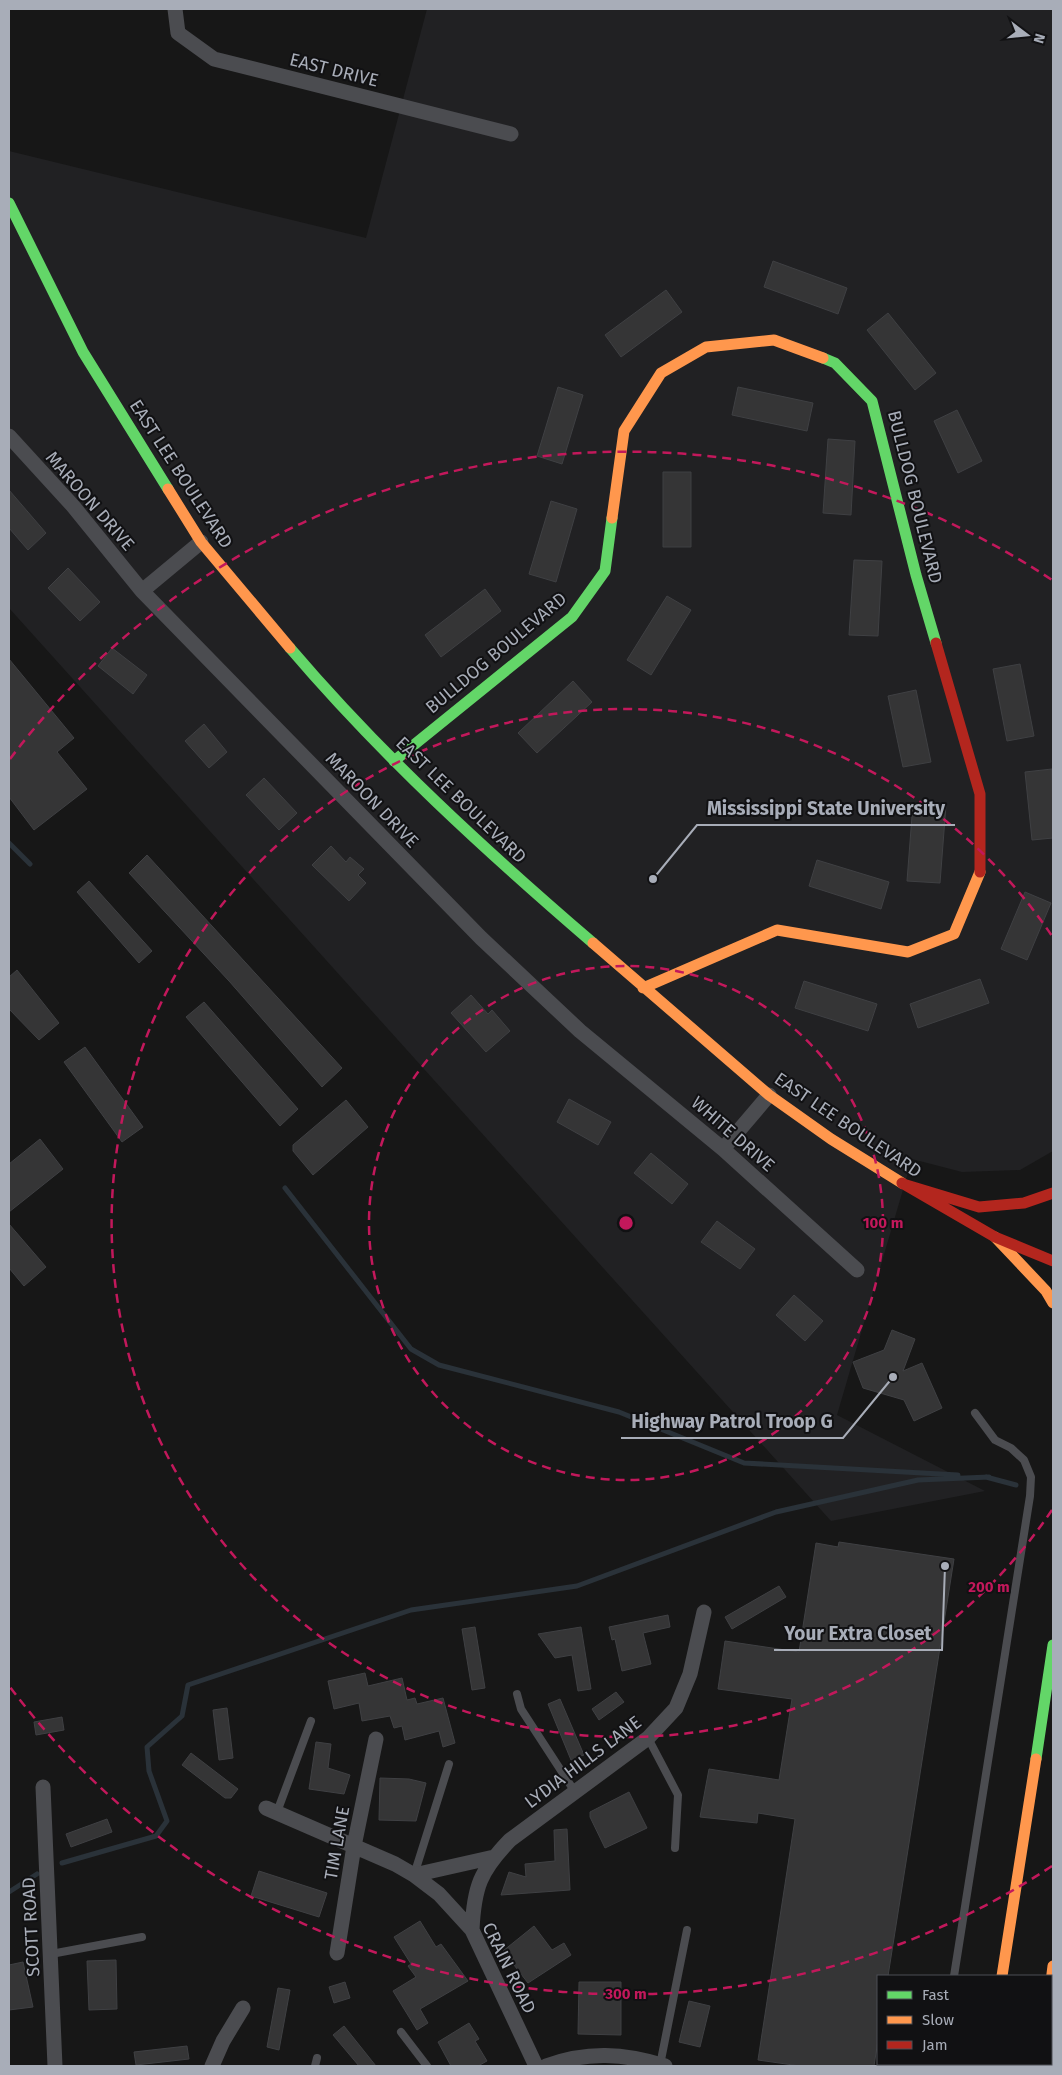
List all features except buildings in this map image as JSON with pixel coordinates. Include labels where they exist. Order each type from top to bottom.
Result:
[{"type":"street","name":"EAST DRIVE","points":[[175,9],[178,33],[214,59],[512,134]]},
{"type":"street","name":"EAST LEE BOULEVARD","points":[[9,203],[83,352],[201,542],[332,697],[394,761],[494,858],[769,1096],[831,1139],[995,1238],[1053,1261]]},
{"type":"street","name":"BULLDOG BOULEVARD","points":[[394,761],[572,616],[605,571],[624,431],[661,373],[706,347],[774,340],[835,363],[872,401],[916,575],[980,794],[981,870],[954,934],[908,952],[777,930],[643,988]]},
{"type":"street","name":"MAROON DRIVE","points":[[9,436],[72,506],[142,591],[481,938],[580,1031]]},
{"type":"street","points":[[142,591],[201,542]]},
{"type":"street","name":"WHITE DRIVE","points":[[580,1031],[723,1149],[857,1270]]},
{"type":"street","points":[[723,1149],[769,1096]]},
{"type":"street","points":[[903,1184],[978,1207],[1024,1203],[1053,1193]]},
{"type":"street","points":[[995,1238],[1046,1291],[1053,1303]]},
{"type":"street","name":"LYDIA HILLS LANE","points":[[472,1930],[473,1908],[482,1872],[494,1857],[510,1840],[648,1738],[676,1708],[697,1650],[704,1612]]},
{"type":"street","points":[[1002,1975],[1053,1645]]},
{"type":"street","name":"TIM LANE","points":[[336,1954],[354,1846],[376,1739]]},
{"type":"street","name":"SCOTT ROAD","points":[[43,1787],[55,2066]]},
{"type":"street","name":"CRAIN ROAD","points":[[272,1810],[414,1875],[439,1894],[472,1930],[536,2066]]},
{"type":"street","points":[[414,1875],[494,1857]]},
{"type":"street","points":[[212,2066],[223,2041],[243,2008]]},
{"type":"street","points":[[546,2066],[561,2061],[604,2054],[629,2056],[662,2065]]},
{"type":"lane","points":[[954,1975],[1030,1496],[1031,1477],[1024,1460],[1011,1448],[995,1440],[975,1413]]},
{"type":"lane","points":[[517,1694],[521,1709],[575,1792]]},
{"type":"lane","points":[[272,1810],[311,1721]]},
{"type":"lane","points":[[648,1738],[678,1795],[674,1848]]},
{"type":"lane","points":[[414,1875],[449,1764]]},
{"type":"lane","points":[[662,2065],[688,1930]]},
{"type":"lane","points":[[51,1954],[142,1938]]},
{"type":"lane","points":[[402,2032],[427,2066]]},
{"type":"shaded area","points":[[427,9],[1053,9],[1053,1151],[1020,1170],[962,1172],[912,1159],[837,1415],[985,1491],[831,1521],[9,608],[9,151],[366,238]]},
{"type":"waterway","points":[[9,843],[30,864]]},
{"type":"waterway","points":[[285,1188],[411,1349],[439,1365],[619,1412],[744,1463],[958,1475]]},
{"type":"waterway","points":[[986,1477],[1016,1485]]},
{"type":"waterway","points":[[62,1863],[156,1836],[167,1821],[149,1771],[147,1747],[182,1716],[188,1685],[411,1610],[577,1586],[776,1512],[918,1480],[989,1477]]},
{"type":"waterway","points":[[9,1892],[37,1874]]},
{"type":"traffic: fast","points":[[9,203],[83,352],[168,489]]},
{"type":"traffic: fast","points":[[823,358],[835,363],[872,401],[916,575],[936,643]]},
{"type":"traffic: fast","points":[[394,761],[572,617],[605,571],[612,518]]},
{"type":"traffic: fast","points":[[290,648],[398,765],[474,838],[593,943]]},
{"type":"traffic: fast","points":[[1036,1759],[1053,1645]]},
{"type":"traffic: slow","points":[[612,518],[624,431],[661,373],[706,347],[774,340],[823,358]]},
{"type":"traffic: slow","points":[[168,489],[201,542],[290,648]]},
{"type":"traffic: slow","points":[[643,988],[777,930],[908,952],[954,934],[980,872]]},
{"type":"traffic: slow","points":[[593,943],[769,1095],[831,1139],[902,1183]]},
{"type":"traffic: slow","points":[[995,1237],[1046,1291],[1053,1303]]},
{"type":"traffic: slow","points":[[1002,1975],[1036,1759]]},
{"type":"traffic: slow","points":[[1052,1975],[1053,1966]]},
{"type":"traffic: jam","points":[[936,643],[980,794],[980,872]]},
{"type":"traffic: jam","points":[[902,1183],[995,1237],[1053,1261]]},
{"type":"traffic: jam","points":[[903,1184],[979,1207],[1024,1203],[1053,1193]]},
{"type":"place","name":"Mississippi State University","points":[[653,879]]},
{"type":"place","name":"Highway Patrol Troop G","points":[[893,1377]]},
{"type":"place","name":"Your Extra Closet","points":[[945,1566]]}]
